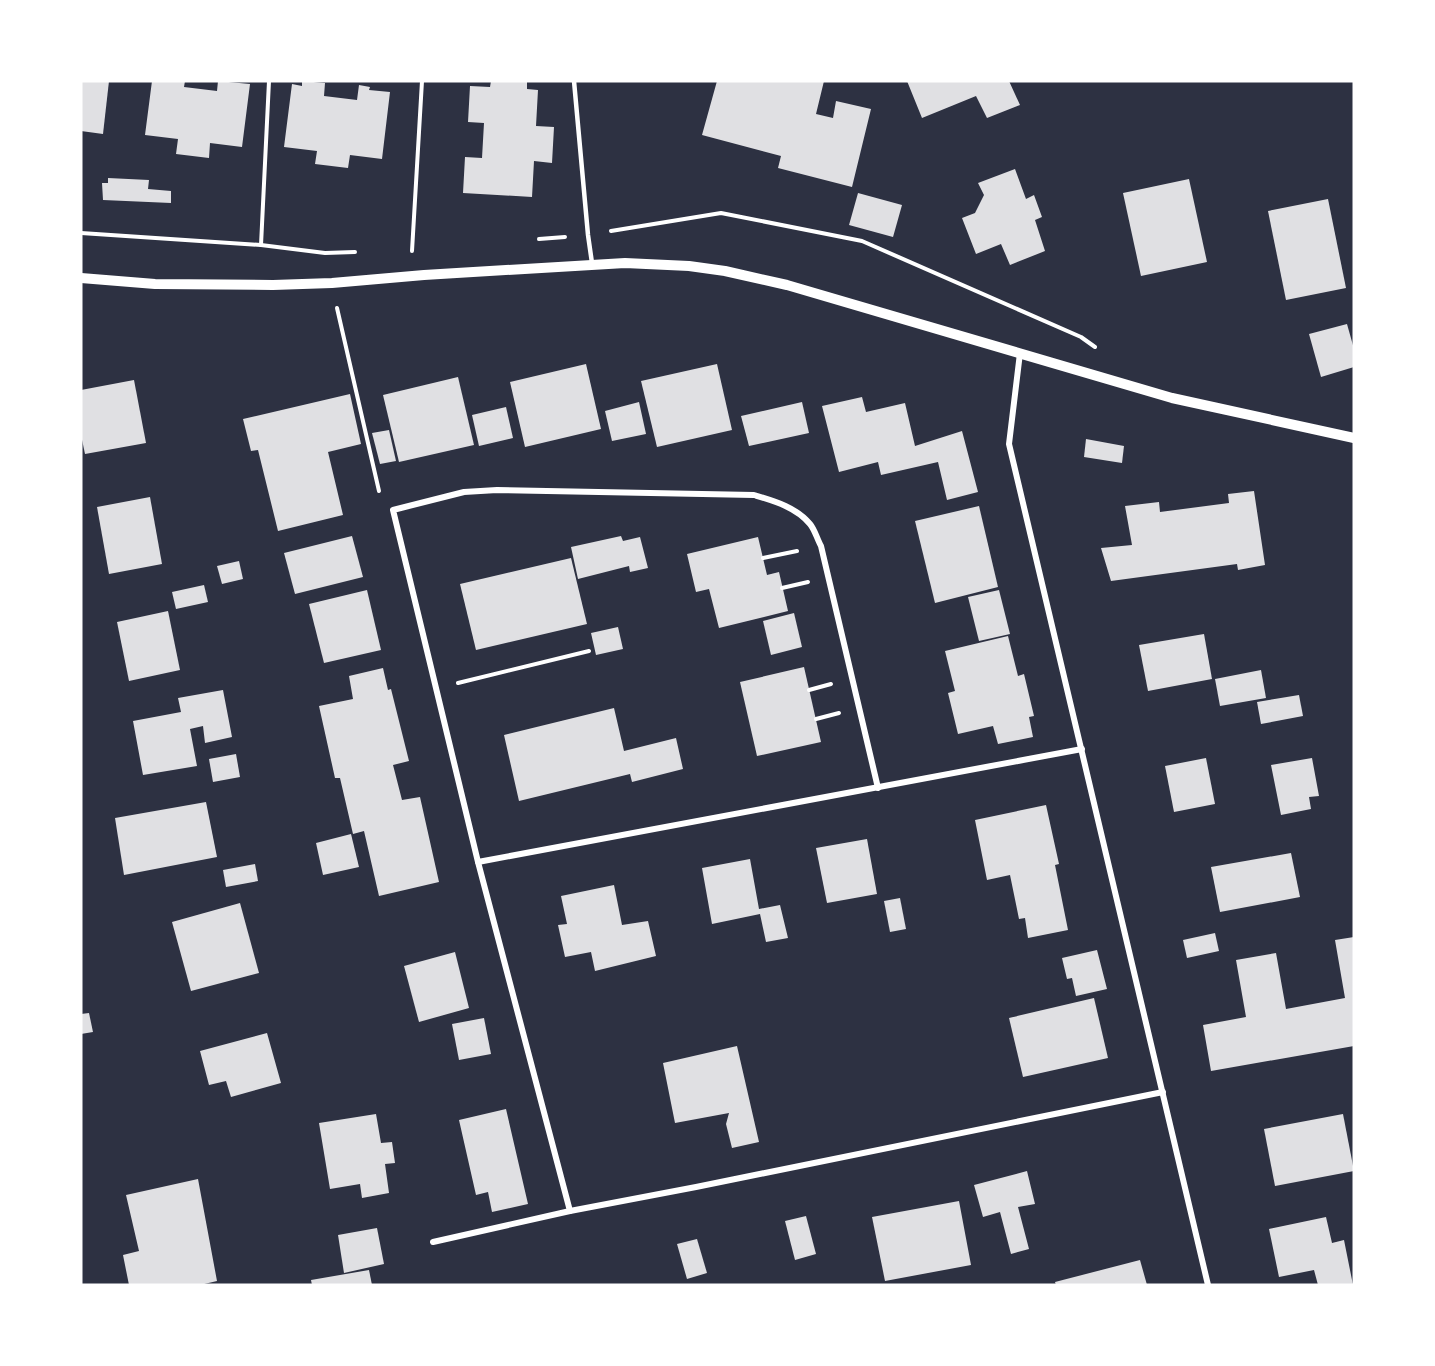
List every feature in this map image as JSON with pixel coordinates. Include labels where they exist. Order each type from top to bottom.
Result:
[{"type":"street","points":[[81,279],[155,284],[332,283],[592,265],[673,265],[725,271],[818,293],[1172,398],[1354,438]]},
{"type":"street","points":[[1020,353],[1009,444],[1208,1285]]},
{"type":"street","points":[[570,1211],[478,862],[393,510],[464,492],[498,490],[754,495],[775,501],[795,511],[810,525],[821,546],[878,788]]},
{"type":"street","points":[[478,862],[1082,749]]},
{"type":"street","points":[[433,1242],[570,1211],[1163,1092]]},
{"type":"lane","points":[[574,81],[592,265]]},
{"type":"path","points":[[261,245],[269,81]]},
{"type":"path","points":[[412,251],[422,81]]},
{"type":"path","points":[[332,283],[381,500],[393,510]]},
{"type":"path","points":[[763,558],[821,546]]},
{"type":"path","points":[[435,689],[589,651]]},
{"type":"building","points":[[81,81],[109,81],[103,134],[81,131]]},
{"type":"building","points":[[152,81],[185,81],[184,87],[217,91],[218,81],[250,84],[242,147],[210,143],[209,158],[176,154],[178,139],[145,135]]},
{"type":"building","points":[[302,81],[325,83],[324,96],[357,100],[359,85],[370,87],[369,90],[390,92],[382,159],[350,155],[348,168],[315,164],[317,151],[284,147],[292,84],[302,86]]},
{"type":"building","points":[[491,81],[527,81],[527,89],[538,90],[536,126],[554,127],[552,163],[534,161],[532,197],[463,193],[465,157],[482,158],[484,123],[468,122],[470,86],[490,87]]},
{"type":"building","points":[[717,81],[824,81],[816,114],[833,118],[836,101],[871,109],[852,187],[778,168],[781,156],[702,135]]},
{"type":"building","points":[[907,81],[1009,81],[1020,105],[987,118],[976,96],[922,118]]},
{"type":"building","points":[[1015,169],[1026,199],[1034,195],[1042,217],[1035,220],[1045,251],[1010,265],[1001,244],[976,254],[962,218],[975,213],[984,195],[978,183]]},
{"type":"building","points":[[108,178],[149,180],[148,189],[171,191],[171,203],[103,200],[102,183],[108,183]]},
{"type":"building","points":[[1189,179],[1207,262],[1141,276],[1123,193]]},
{"type":"building","points":[[858,193],[902,205],[893,237],[849,225]]},
{"type":"building","points":[[1328,199],[1346,288],[1286,300],[1268,211]]},
{"type":"building","points":[[1347,324],[1354,349],[1354,367],[1321,377],[1309,334]]},
{"type":"building","points":[[586,364],[601,429],[525,447],[510,382]]},
{"type":"building","points":[[717,364],[732,430],[657,447],[641,381]]},
{"type":"building","points":[[458,377],[474,445],[399,462],[383,395]]},
{"type":"building","points":[[134,380],[146,443],[85,454],[81,435],[81,390]]},
{"type":"building","points":[[350,394],[361,444],[328,452],[343,515],[278,531],[258,450],[251,451],[243,419]]},
{"type":"building","points":[[862,397],[866,412],[905,403],[915,446],[962,431],[978,492],[947,500],[938,462],[881,475],[878,462],[839,472],[822,406]]},
{"type":"building","points":[[639,402],[646,434],[612,441],[605,411]]},
{"type":"building","points":[[802,402],[809,433],[749,446],[741,416]]},
{"type":"building","points":[[506,407],[513,438],[479,446],[472,415]]},
{"type":"building","points":[[389,430],[396,461],[380,464],[372,433]]},
{"type":"building","points":[[1086,439],[1124,446],[1122,463],[1084,457]]},
{"type":"building","points":[[1254,491],[1265,565],[1238,570],[1237,564],[1111,581],[1101,548],[1132,545],[1125,506],[1159,502],[1160,512],[1229,503],[1228,494]]},
{"type":"building","points":[[150,497],[162,564],[109,574],[97,507]]},
{"type":"building","points":[[979,506],[998,587],[935,603],[915,521]]},
{"type":"building","points":[[352,536],[363,577],[295,594],[284,553]]},
{"type":"building","points":[[621,536],[623,541],[640,537],[648,568],[630,572],[629,566],[578,579],[571,547]]},
{"type":"building","points":[[758,537],[767,575],[779,572],[788,611],[719,628],[709,589],[696,592],[687,554]]},
{"type":"building","points":[[571,558],[587,624],[476,650],[460,584]]},
{"type":"building","points":[[239,561],[243,579],[222,584],[217,566]]},
{"type":"building","points":[[204,585],[208,602],[176,609],[172,592]]},
{"type":"building","points":[[367,590],[381,650],[324,663],[309,604]]},
{"type":"building","points":[[999,590],[1010,634],[979,641],[968,597]]},
{"type":"building","points":[[168,611],[180,670],[129,681],[117,622]]},
{"type":"building","points":[[794,613],[802,647],[771,655],[763,621]]},
{"type":"building","points":[[618,627],[623,649],[596,655],[591,633]]},
{"type":"building","points":[[1204,634],[1212,679],[1148,691],[1139,645]]},
{"type":"building","points":[[1008,636],[1018,676],[1024,674],[1034,716],[1029,717],[1033,737],[998,744],[993,726],[958,734],[948,693],[955,691],[945,651]]},
{"type":"building","points":[[804,667],[821,742],[757,756],[740,682]]},
{"type":"building","points":[[383,668],[388,690],[391,689],[409,761],[393,765],[402,800],[420,797],[439,882],[379,896],[364,831],[353,834],[340,778],[335,778],[319,706],[353,699],[349,676]]},
{"type":"building","points":[[1261,670],[1266,698],[1220,706],[1215,679]]},
{"type":"building","points":[[223,690],[232,737],[205,743],[203,726],[190,729],[197,766],[143,775],[133,721],[181,712],[178,698]]},
{"type":"building","points":[[1299,695],[1303,716],[1261,724],[1257,702]]},
{"type":"building","points":[[614,708],[624,751],[676,738],[683,769],[632,782],[630,774],[519,801],[504,735]]},
{"type":"building","points":[[236,754],[240,777],[213,782],[209,759]]},
{"type":"building","points":[[1206,758],[1215,804],[1174,812],[1165,766]]},
{"type":"building","points":[[1312,758],[1319,796],[1309,797],[1311,809],[1281,815],[1271,765]]},
{"type":"building","points":[[206,802],[217,857],[124,875],[115,818]]},
{"type":"building","points":[[1046,805],[1059,864],[1055,865],[1068,930],[1028,938],[1025,918],[1019,919],[1010,875],[987,880],[975,820]]},
{"type":"building","points":[[351,834],[359,867],[323,875],[316,843]]},
{"type":"building","points":[[867,839],[877,894],[827,903],[816,848]]},
{"type":"building","points":[[1291,853],[1300,897],[1220,912],[1211,867]]},
{"type":"building","points":[[750,859],[759,909],[780,905],[788,938],[766,942],[760,914],[712,924],[702,868]]},
{"type":"building","points":[[255,864],[258,881],[226,887],[223,870]]},
{"type":"building","points":[[614,885],[622,925],[648,921],[656,956],[595,971],[591,952],[565,957],[558,925],[567,924],[561,896]]},
{"type":"building","points":[[900,898],[906,929],[890,932],[884,901]]},
{"type":"building","points":[[240,903],[259,973],[191,991],[172,922]]},
{"type":"building","points":[[1215,933],[1219,951],[1187,958],[1183,940]]},
{"type":"building","points":[[1354,937],[1354,1046],[1211,1071],[1203,1025],[1246,1017],[1236,960],[1276,953],[1286,1009],[1345,998],[1335,940]]},
{"type":"building","points":[[1097,950],[1107,989],[1076,996],[1072,978],[1067,979],[1062,958]]},
{"type":"building","points":[[455,952],[469,1008],[419,1022],[404,966]]},
{"type":"building","points":[[1094,998],[1108,1058],[1023,1077],[1009,1018]]},
{"type":"building","points":[[89,1013],[93,1032],[81,1034],[81,1014]]},
{"type":"building","points":[[484,1018],[491,1054],[459,1060],[452,1024]]},
{"type":"building","points":[[267,1033],[281,1083],[231,1097],[226,1081],[209,1085],[200,1051]]},
{"type":"building","points":[[737,1046],[759,1142],[732,1148],[726,1124],[729,1113],[675,1123],[663,1063]]},
{"type":"building","points":[[506,1109],[528,1204],[492,1212],[488,1192],[476,1195],[459,1120]]},
{"type":"building","points":[[376,1114],[381,1143],[392,1142],[395,1163],[385,1164],[389,1193],[362,1198],[360,1184],[330,1189],[319,1123]]},
{"type":"building","points":[[1343,1114],[1354,1171],[1275,1186],[1264,1129]]},
{"type":"building","points":[[1027,1171],[1035,1204],[1018,1207],[1029,1249],[1011,1254],[1000,1212],[983,1217],[974,1185]]},
{"type":"building","points":[[198,1179],[217,1281],[200,1285],[129,1285],[123,1255],[139,1251],[126,1195]]},
{"type":"building","points":[[959,1201],[971,1265],[885,1281],[872,1217]]},
{"type":"building","points":[[806,1216],[816,1254],[795,1260],[785,1221]]},
{"type":"building","points":[[1326,1217],[1332,1243],[1344,1240],[1353,1285],[1318,1285],[1314,1270],[1279,1277],[1269,1229]]},
{"type":"building","points":[[377,1228],[384,1264],[344,1273],[338,1235]]},
{"type":"building","points":[[697,1239],[707,1273],[687,1279],[677,1244]]},
{"type":"building","points":[[1140,1260],[1147,1285],[1056,1285],[1055,1282]]},
{"type":"building","points":[[369,1270],[372,1285],[312,1285],[311,1280]]}]
